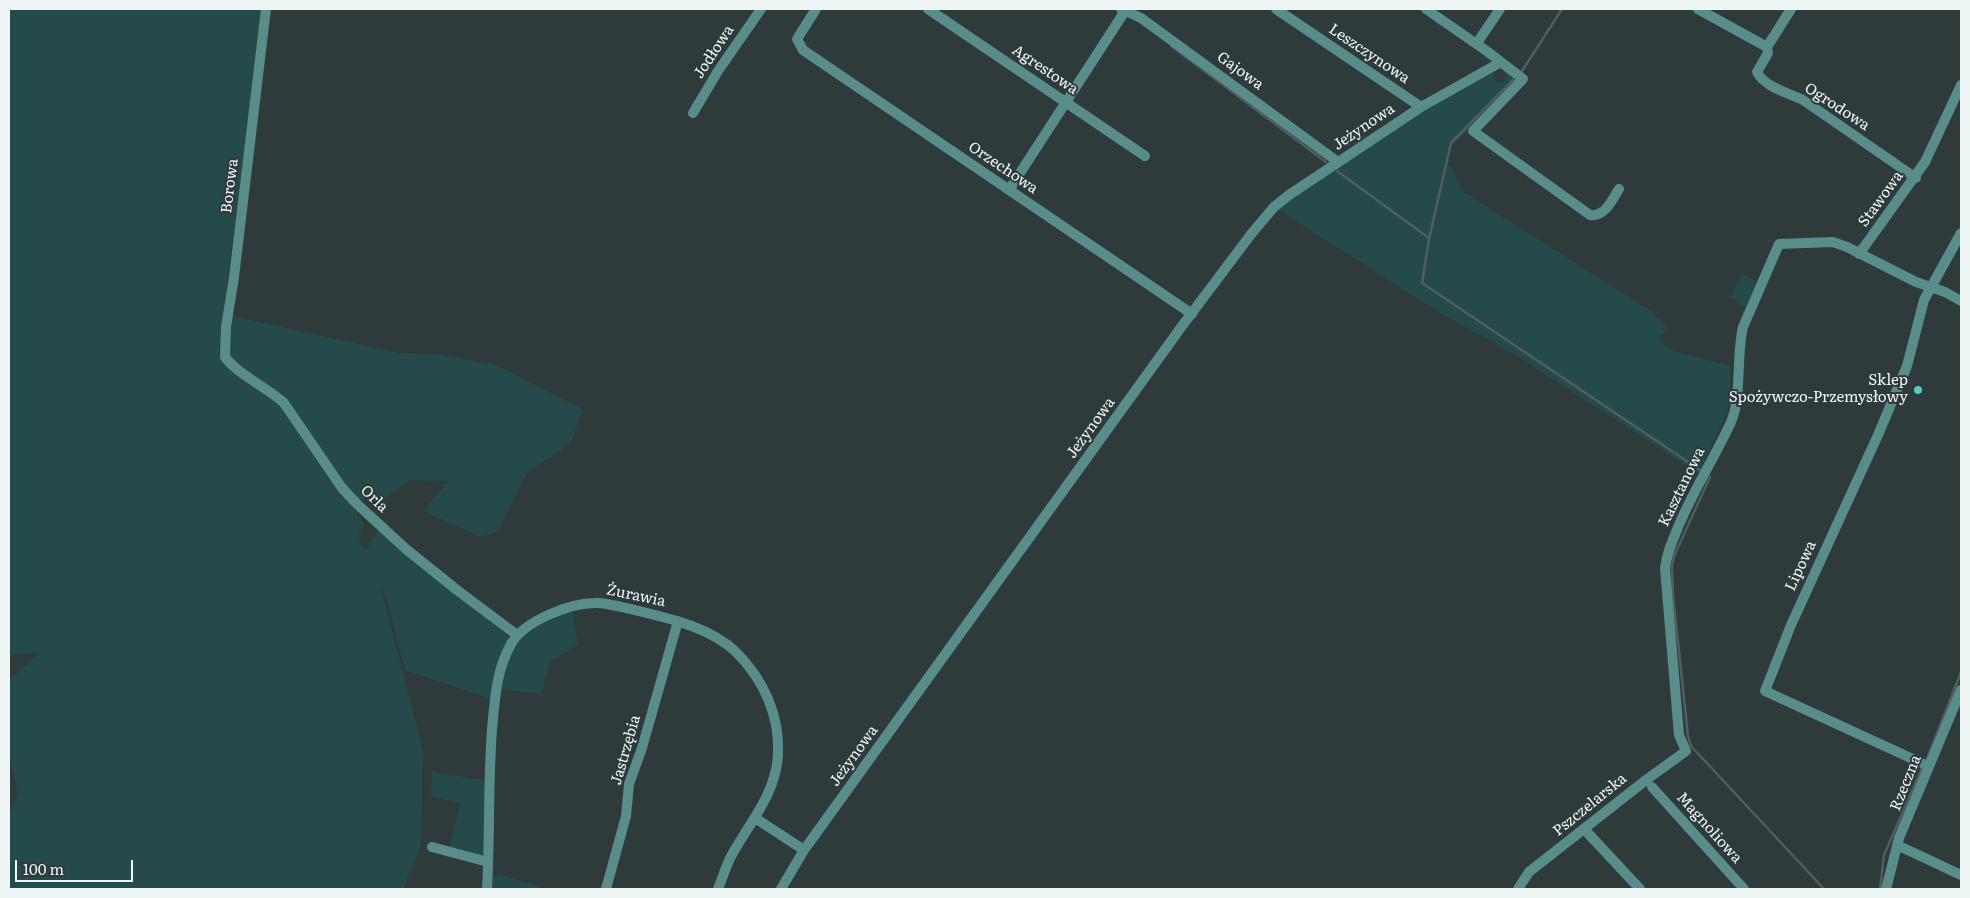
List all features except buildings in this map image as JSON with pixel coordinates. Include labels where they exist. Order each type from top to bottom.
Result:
[{"type":"street","name":"Borowa","points":[[232,365],[225,357],[226,327],[234,277],[266,9]]},
{"type":"street","name":"Jodłowa","points":[[693,113],[718,72],[761,9]]},
{"type":"street","name":"Orzechowa","points":[[816,9],[797,39],[804,50],[811,56],[1192,314]]},
{"type":"street","name":"Agrestowa","points":[[928,9],[1145,156]]},
{"type":"street","name":"Leszczynowa","points":[[1276,9],[1421,107]]},
{"type":"street","points":[[1426,9],[1523,79],[1473,131],[1590,215],[1597,216],[1602,213],[1619,189]]},
{"type":"street","points":[[1477,44],[1500,9]]},
{"type":"street","points":[[1698,9],[1712,12],[1767,47],[1791,9]]},
{"type":"street","points":[[1009,190],[1123,10]]},
{"type":"street","name":"Gajowa","points":[[1123,10],[1142,18],[1338,162]]},
{"type":"street","name":"Ogrodowa","points":[[1767,47],[1768,53],[1757,72],[1760,77],[1803,100],[1916,178]]},
{"type":"street","name":"Jeżynowa","points":[[781,889],[804,850],[1192,314],[1252,233],[1274,207],[1421,107],[1501,62]]},
{"type":"street","name":"Stawowa","points":[[1859,254],[1916,178],[1960,91]]},
{"type":"street","points":[[1930,288],[1961,233]]},
{"type":"street","name":"Kasztanowa","points":[[1686,751],[1679,735],[1665,568],[1667,554],[1695,489],[1731,420],[1735,407],[1740,340],[1743,327],[1779,244],[1833,242],[1859,254]]},
{"type":"street","points":[[1859,254],[1961,301]]},
{"type":"street","name":"Lipowa","points":[[1928,766],[1765,691],[1791,625],[1878,435],[1907,366],[1924,300],[1930,288]]},
{"type":"street","name":"Orla","points":[[232,365],[274,394],[284,404],[342,488],[358,505],[406,549],[517,635]]},
{"type":"street","name":"Żurawia","points":[[517,635],[551,614],[585,604],[608,604],[678,621],[708,633],[735,651],[752,670],[761,684],[776,716],[777,770],[772,785],[755,818],[733,852],[718,889]]},
{"type":"street","name":"Jastrzębia","points":[[606,889],[626,816],[630,784],[678,621]]},
{"type":"street","points":[[487,889],[489,783],[495,692],[500,667],[517,635]]},
{"type":"street","name":"Rzeczna","points":[[1886,889],[1897,845],[1961,690]]},
{"type":"street","name":"Pszczelarska","points":[[1518,889],[1529,872],[1686,751]]},
{"type":"street","name":"Magnoliowa","points":[[1652,787],[1744,889]]},
{"type":"street","points":[[755,818],[804,850]]},
{"type":"street","points":[[1584,829],[1640,889]]},
{"type":"street","points":[[1897,845],[1961,875]]},
{"type":"street","points":[[432,847],[488,862]]},
{"type":"shaded area","points":[[9,9],[262,9],[223,314],[399,353],[436,354],[496,365],[584,410],[571,441],[527,473],[497,532],[481,537],[423,511],[448,481],[410,480],[383,501],[369,495],[362,502],[348,499],[364,525],[358,537],[365,551],[379,530],[508,637],[494,676],[491,699],[405,670],[386,597],[380,585],[423,750],[421,846],[403,889],[9,889],[9,813],[18,796],[9,757],[9,680],[40,653],[14,655],[9,653]]},
{"type":"shaded area","points":[[1494,71],[1496,82],[1504,82],[1506,73],[1518,79],[1452,146],[1448,164],[1465,193],[1649,310],[1668,328],[1658,340],[1673,351],[1731,366],[1728,411],[1698,473],[1517,356],[1439,312],[1277,209],[1329,171],[1383,136]]},
{"type":"shaded area","points":[[1742,274],[1757,282],[1746,308],[1730,297]]},
{"type":"shaded area","points":[[572,611],[578,645],[549,662],[542,694],[500,689],[502,672],[507,658],[521,639],[540,625]]},
{"type":"shaded area","points":[[432,772],[485,780],[484,853],[480,856],[450,847],[460,803],[431,797]]},
{"type":"shaded area","points":[[498,874],[548,889],[491,889],[491,879]]},
{"type":"waterway","points":[[1522,71],[1562,9]]},
{"type":"waterway","points":[[1171,46],[1326,162]]},
{"type":"waterway","points":[[1513,80],[1451,143],[1429,239],[1422,283],[1700,470]]},
{"type":"waterway","points":[[1337,171],[1429,238]]},
{"type":"waterway","points":[[1710,477],[1675,554],[1672,565],[1673,595],[1688,736],[1691,746],[1824,889]]},
{"type":"waterway","points":[[1927,759],[1961,672]]},
{"type":"waterway","points":[[1880,889],[1884,855],[1922,768]]},
{"type":"place","name":"Sklep Spożywczo-Przemysłowy","points":[[1918,390]]}]
